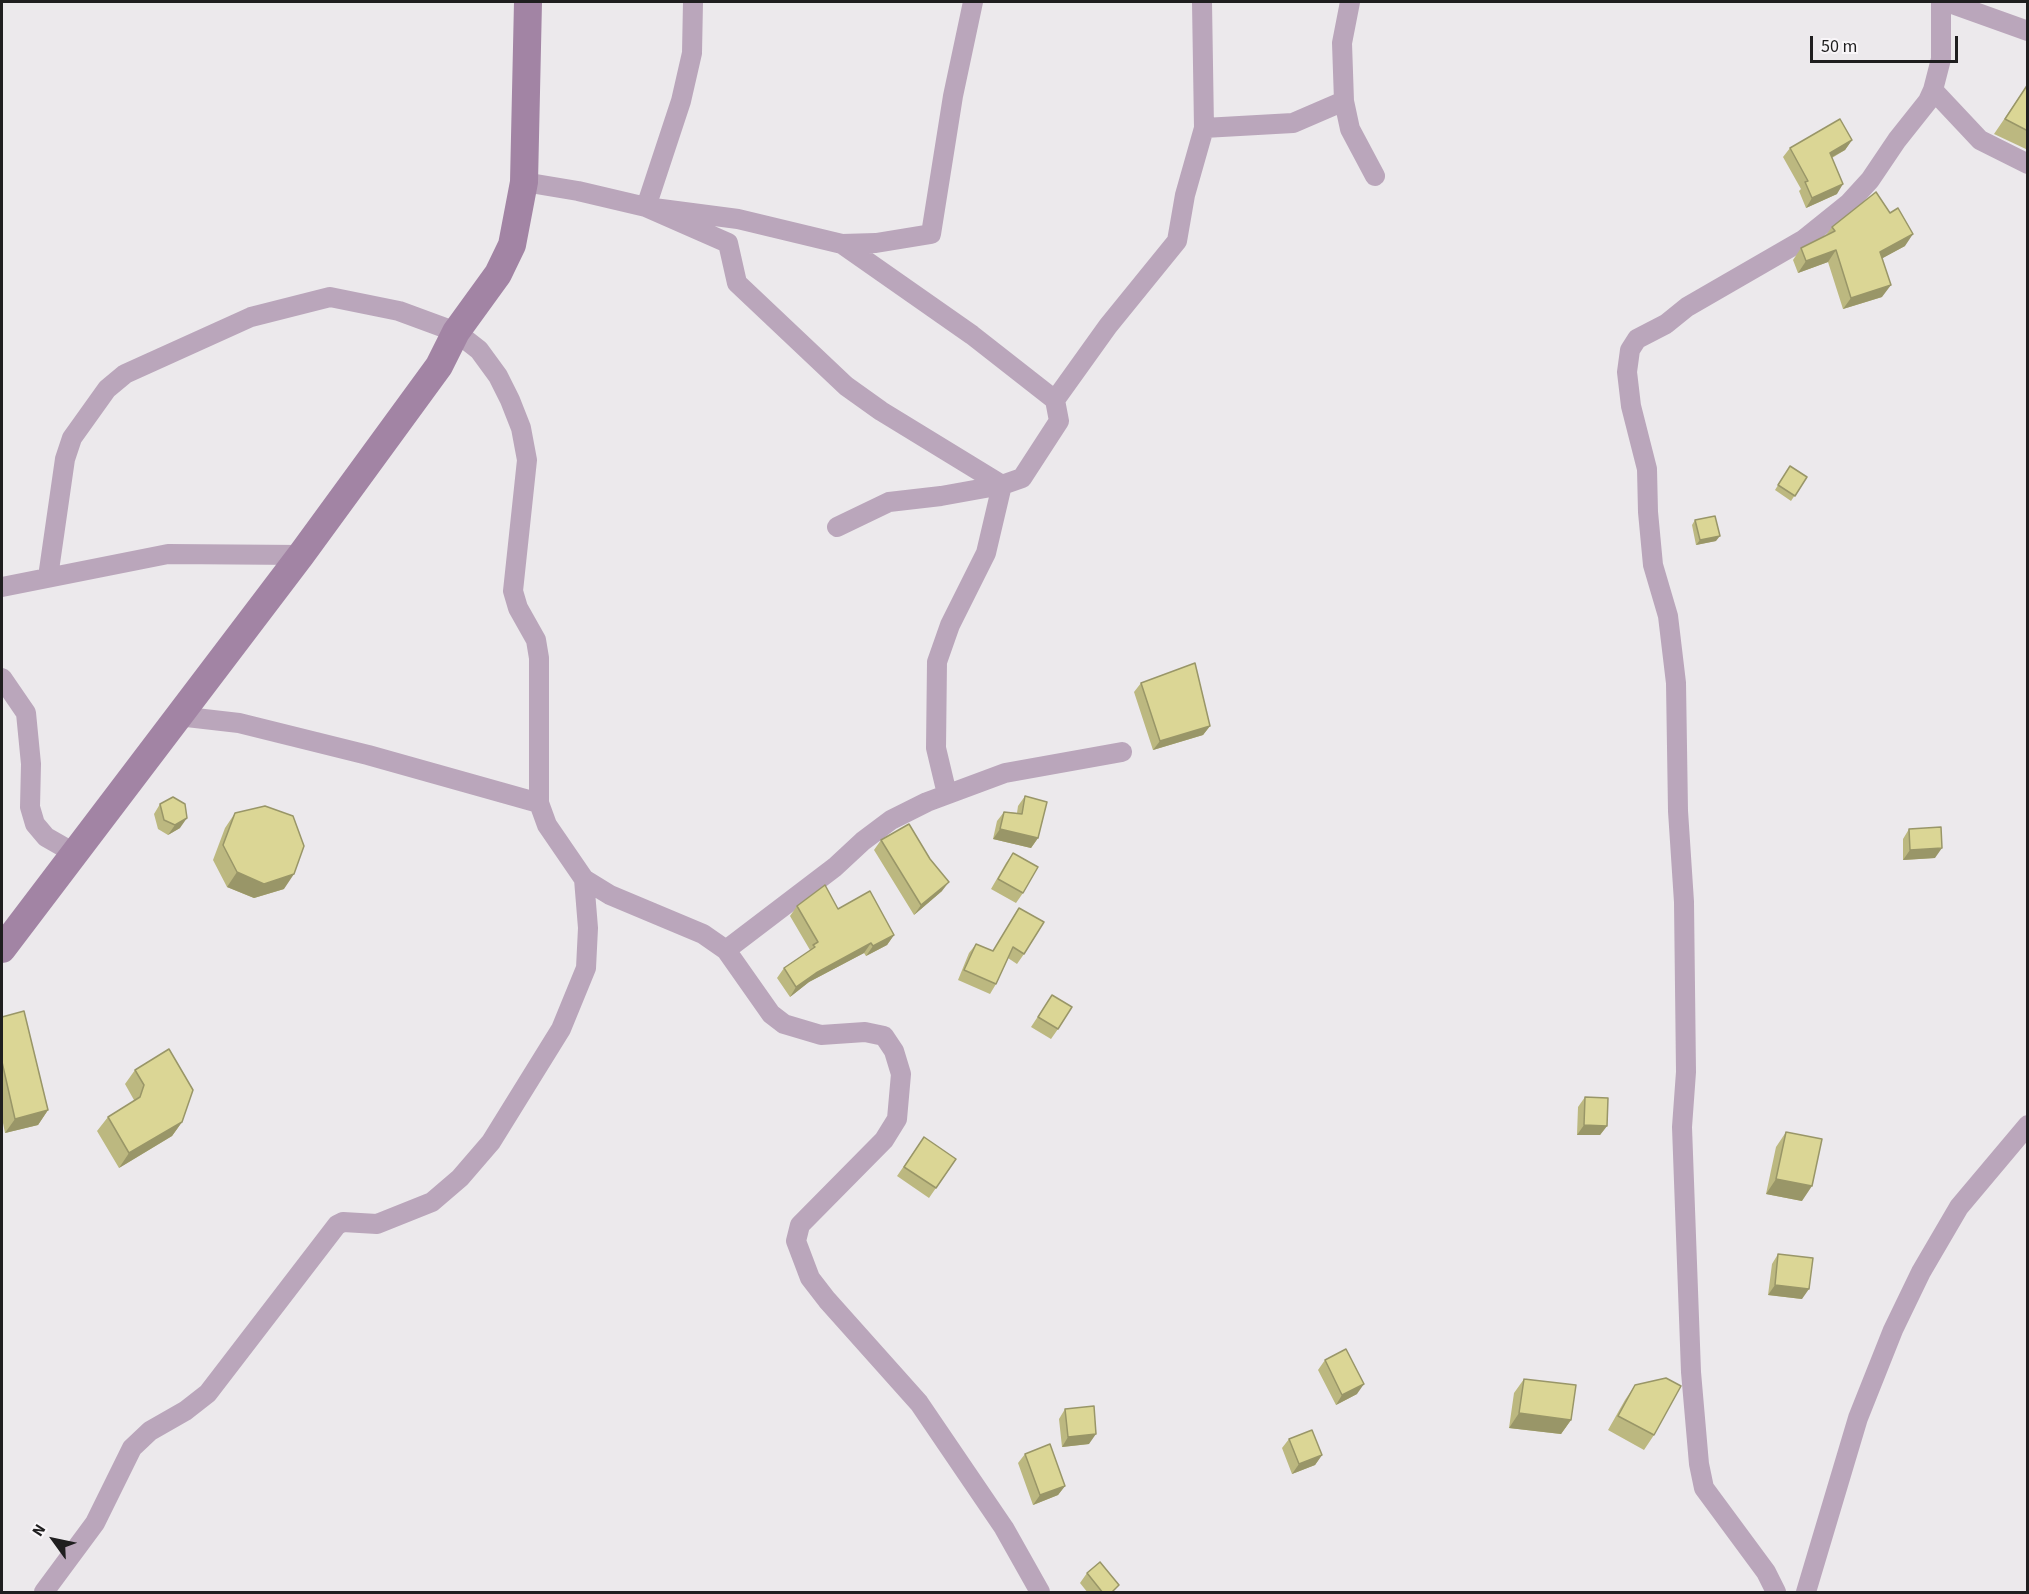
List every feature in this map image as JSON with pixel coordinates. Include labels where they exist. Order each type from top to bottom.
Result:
[{"type":"street","points":[[2,949],[301,555],[439,366],[456,332],[506,259],[524,182],[528,2]]},
{"type":"street","points":[[646,207],[681,101],[692,53],[693,2]]},
{"type":"street","points":[[524,182],[578,191],[646,207],[738,219],[842,244],[876,243],[931,234],[953,96],[973,2]]},
{"type":"street","points":[[1055,400],[1108,326],[1178,241],[1185,195],[1204,128],[1202,2]]},
{"type":"street","points":[[1350,2],[1342,43],[1344,101],[1350,129],[1376,176]]},
{"type":"street","points":[[1776,1593],[1766,1572],[1704,1488],[1699,1464],[1689,1337],[1682,1127],[1686,1072],[1684,902],[1678,811],[1676,683],[1668,616],[1653,565],[1647,512],[1647,469],[1631,405],[1628,361],[1630,350],[1638,339],[1666,324],[1714,290],[1750,273],[1803,240],[1849,203],[1870,180],[1896,140],[1928,101],[1941,59],[1941,2]]},
{"type":"street","points":[[1947,2],[2028,31]]},
{"type":"street","points":[[1932,90],[1980,140],[2028,164]]},
{"type":"street","points":[[1204,128],[1293,123],[1344,101]]},
{"type":"street","points":[[646,207],[728,243],[737,283],[846,386],[881,411],[1002,485]]},
{"type":"street","points":[[837,527],[889,502],[941,496],[1002,485],[1022,478],[1059,421],[1055,400],[972,335],[842,244]]},
{"type":"street","points":[[48,577],[65,459],[72,438],[107,389],[125,374],[251,317],[330,297],[399,311],[456,332],[479,350],[498,376],[521,428],[527,460],[513,591],[518,608],[536,640],[539,658],[539,803],[547,825],[584,879],[610,895],[703,934],[726,950],[771,1014],[784,1023],[821,1035],[865,1032],[884,1036],[894,1051],[902,1074],[897,1119],[884,1140],[800,1225],[796,1241],[810,1278],[919,1403],[1004,1528],[1040,1593]]},
{"type":"street","points":[[947,794],[936,748],[937,662],[950,625],[986,553],[1002,485]]},
{"type":"street","points":[[2,587],[168,554],[301,555]]},
{"type":"street","points":[[2,678],[26,713],[31,764],[30,807],[35,824],[46,837],[74,853]]},
{"type":"street","points":[[178,716],[249,726],[368,755],[539,803]]},
{"type":"street","points":[[726,950],[891,820],[947,794],[1005,773],[1122,752]]},
{"type":"street","points":[[44,1593],[95,1523],[132,1448],[150,1431],[208,1394],[337,1226],[343,1222],[378,1224],[432,1202],[460,1178],[486,1148],[561,1029],[586,968],[588,928],[584,879]]},
{"type":"street","points":[[1806,1593],[1858,1418],[1893,1329],[1921,1272],[1959,1207],[2028,1125]]},
{"type":"building","points":[[2028,84],[2028,131],[2005,119]]},
{"type":"building","points":[[1840,119],[1852,140],[1830,153],[1843,184],[1812,198],[1805,182],[1808,181],[1790,148]]},
{"type":"building","points":[[1876,192],[1890,213],[1898,208],[1913,234],[1880,252],[1891,285],[1851,298],[1836,250],[1806,261],[1801,248],[1835,231],[1832,227]]},
{"type":"building","points":[[1790,466],[1807,477],[1795,496],[1778,485]]},
{"type":"building","points":[[1715,516],[1720,536],[1700,540],[1695,520]]},
{"type":"building","points":[[1195,663],[1210,726],[1160,741],[1141,683]]},
{"type":"building","points":[[1025,796],[1047,802],[1038,838],[1000,829],[1004,812],[1022,814]]},
{"type":"building","points":[[173,797],[185,804],[187,818],[175,825],[164,820],[160,804]]},
{"type":"building","points":[[265,806],[293,816],[304,846],[294,874],[264,884],[237,872],[223,845],[235,813]]},
{"type":"building","points":[[909,824],[930,859],[949,882],[921,905],[881,840]]},
{"type":"building","points":[[1941,827],[1942,848],[1910,850],[1909,829]]},
{"type":"building","points":[[1013,853],[1038,867],[1023,893],[998,879]]},
{"type":"building","points":[[825,885],[838,909],[870,891],[894,935],[873,946],[871,943],[816,973],[796,987],[784,968],[815,947],[813,945],[818,942],[797,906]]},
{"type":"building","points":[[1019,908],[1044,922],[1024,954],[1013,947],[996,984],[964,970],[976,944],[993,951]]},
{"type":"building","points":[[1052,995],[1072,1007],[1058,1029],[1038,1017]]},
{"type":"building","points":[[24,1011],[48,1110],[15,1119],[2,1062],[2,1017]]},
{"type":"building","points":[[169,1049],[193,1090],[182,1122],[129,1153],[108,1117],[140,1097],[144,1085],[135,1070]]},
{"type":"building","points":[[1585,1097],[1608,1098],[1607,1126],[1584,1125]]},
{"type":"building","points":[[1786,1132],[1822,1139],[1812,1186],[1776,1179]]},
{"type":"building","points":[[924,1137],[956,1159],[936,1188],[904,1167]]},
{"type":"building","points":[[1778,1254],[1813,1258],[1809,1289],[1775,1285]]},
{"type":"building","points":[[1346,1349],[1364,1384],[1342,1395],[1325,1360]]},
{"type":"building","points":[[1666,1378],[1681,1386],[1654,1435],[1618,1416],[1635,1385]]},
{"type":"building","points":[[1524,1379],[1576,1385],[1571,1420],[1519,1413]]},
{"type":"building","points":[[1094,1406],[1096,1434],[1068,1437],[1065,1409]]},
{"type":"building","points":[[1312,1430],[1322,1455],[1299,1464],[1289,1439]]},
{"type":"building","points":[[1050,1444],[1065,1486],[1040,1495],[1025,1454]]},
{"type":"building","points":[[1100,1562],[1119,1585],[1111,1593],[1103,1593],[1087,1573]]}]
